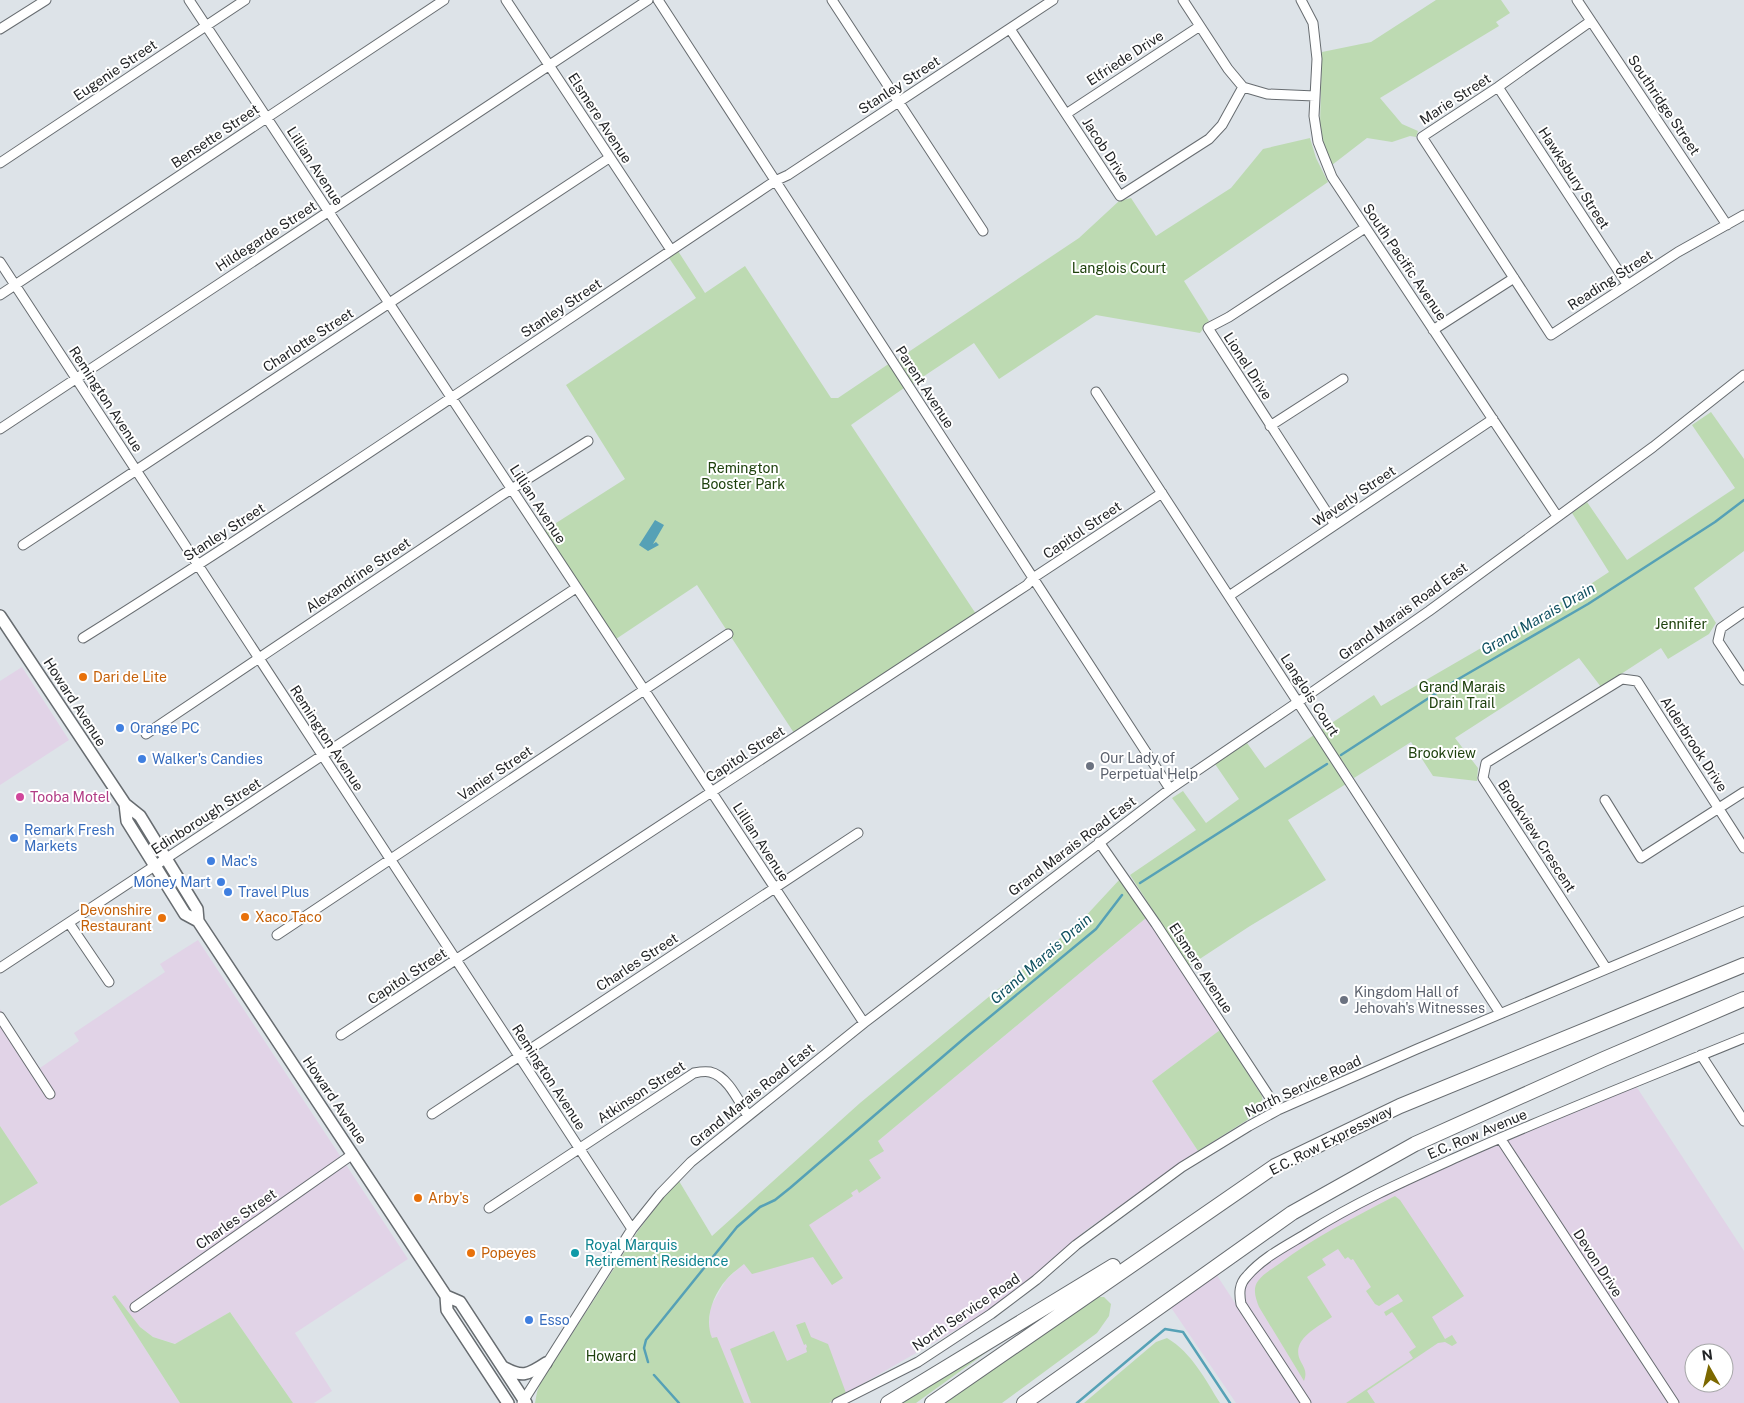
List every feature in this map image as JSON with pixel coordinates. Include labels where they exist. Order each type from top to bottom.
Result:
[{"type":"highway","name":"E.C. Row Expressway","points":[[932,1403],[1275,1166],[1400,1106],[1744,965]]},
{"type":"highway","points":[[1024,1403],[1292,1212],[1414,1144],[1744,999]]},
{"type":"highway","points":[[888,1403],[1275,1166]]},
{"type":"highway","points":[[1029,1403],[1067,1372]]},
{"type":"main road","name":"Howard Avenue","points":[[0,616],[125,804],[140,816],[196,909],[198,921],[446,1296],[446,1310],[508,1403]]},
{"type":"main road","name":"Howard Avenue","points":[[125,804],[127,821],[155,866],[185,914],[198,921]]},
{"type":"main road","name":"Howard Avenue","points":[[446,1296],[460,1302],[524,1402]]},
{"type":"main road","points":[[502,1366],[517,1375],[531,1373],[546,1363]]},
{"type":"street","points":[[0,29],[46,0]]},
{"type":"street","name":"Lillian Avenue","points":[[189,0],[864,1023]]},
{"type":"street","name":"Eugenie Street","points":[[0,163],[245,0]]},
{"type":"street","name":"Bensette Street","points":[[0,295],[444,0]]},
{"type":"street","name":"Elsmere Avenue","points":[[506,0],[670,250]]},
{"type":"street","name":"Hildegarde Street","points":[[0,428],[648,0]]},
{"type":"street","name":"Parent Avenue","points":[[658,0],[1170,789]]},
{"type":"street","points":[[832,0],[983,231]]},
{"type":"street","name":"Stanley Street","points":[[83,638],[198,566],[670,250],[788,175],[1053,0]]},
{"type":"street","points":[[1183,0],[1228,70],[1243,87],[1267,94],[1315,96]]},
{"type":"street","name":"South Pacific Avenue","points":[[1301,0],[1313,23],[1318,59],[1314,116],[1318,142],[1332,177],[1558,516]]},
{"type":"street","name":"Southridge Street","points":[[1577,0],[1727,225]]},
{"type":"street","name":"Marie Street","points":[[1514,278],[1422,137],[1498,87],[1591,21]]},
{"type":"street","name":"Elfriede Drive","points":[[1066,114],[1200,26]]},
{"type":"street","name":"Jacob Drive","points":[[1010,29],[1120,196],[1208,139],[1222,125],[1243,87]]},
{"type":"street","name":"Hawksbury Street","points":[[1498,87],[1627,284]]},
{"type":"street","name":"Charlotte Street","points":[[23,545],[609,158]]},
{"type":"street","name":"Reading Street","points":[[1514,278],[1551,335],[1678,252],[1744,216]]},
{"type":"street","name":"Lionel Drive","points":[[1335,525],[1208,328],[1229,317],[1365,228]]},
{"type":"street","name":"Remington Avenue","points":[[0,262],[632,1229]]},
{"type":"street","points":[[1434,330],[1514,278]]},
{"type":"street","name":"Grand Marais Road East","points":[[524,1402],[546,1363],[632,1229],[660,1194],[691,1162],[864,1023],[1099,842],[1170,789],[1429,611],[1653,446],[1744,375]]},
{"type":"street","points":[[1270,426],[1343,379]]},
{"type":"street","name":"Langlois Court","points":[[1096,392],[1500,1014]]},
{"type":"street","name":"Waverly Street","points":[[1229,596],[1493,420]]},
{"type":"street","name":"Alexandrine Street","points":[[146,734],[511,489],[588,441]]},
{"type":"street","name":"Capitol Street","points":[[341,1035],[1028,585],[1033,578],[1162,493]]},
{"type":"street","name":"Edinborough Street","points":[[0,968],[576,588]]},
{"type":"street","points":[[1744,612],[1721,628],[1718,641],[1744,680]]},
{"type":"street","name":"Vanier Street","points":[[276,935],[728,634]]},
{"type":"street","name":"Brookview Crescent","points":[[1606,968],[1483,778],[1486,763],[1622,679],[1637,681]]},
{"type":"street","name":"Alderbrook Drive","points":[[1637,681],[1744,848]]},
{"type":"street","points":[[1605,800],[1641,858],[1744,792]]},
{"type":"street","name":"Charles Street","points":[[432,1114],[858,833]]},
{"type":"street","name":"Elsmere Avenue","points":[[1099,842],[1156,924],[1278,1110]]},
{"type":"street","name":"North Service Road","points":[[837,1403],[918,1362],[991,1314],[1036,1280],[1076,1245],[1182,1167],[1278,1110],[1606,968],[1744,911]]},
{"type":"street","points":[[69,923],[109,982]]},
{"type":"street","points":[[0,1017],[50,1094]]},
{"type":"street","name":"E.C. Row Avenue","points":[[1306,1403],[1241,1304],[1240,1286],[1245,1277],[1265,1260],[1331,1218],[1397,1184],[1500,1138],[1744,1038]]},
{"type":"street","points":[[1701,1055],[1744,1121]]},
{"type":"street","name":"Atkinson Street","points":[[489,1208],[694,1073],[709,1071],[718,1076],[725,1082],[748,1116]]},
{"type":"street","name":"Devon Drive","points":[[1500,1138],[1674,1403]]},
{"type":"street","name":"Charles Street","points":[[135,1307],[353,1154]]},
{"type":"shaded area","points":[[22,667],[69,740],[0,785],[0,681]]},
{"type":"shaded area","points":[[1146,918],[1220,1030],[1152,1081],[1198,1151],[1086,1230],[1031,1278],[977,1318],[829,1403],[612,1403],[721,1363],[709,1331],[710,1308],[726,1280],[878,1141]]},
{"type":"shaded area","points":[[198,940],[408,1259],[295,1333],[332,1391],[314,1403],[293,1403],[230,1312],[176,1344],[153,1337],[140,1327],[112,1297],[180,1403],[0,1403],[0,1206],[38,1183],[0,1126],[0,1009],[40,1068],[79,1041],[74,1033],[165,972],[160,964]]},
{"type":"shaded area","points":[[1636,1086],[1744,1251],[1744,1403],[1310,1403],[1246,1303],[1245,1289],[1252,1274],[1269,1261],[1376,1197],[1485,1148]]},
{"type":"shaded area","points":[[1216,1274],[1301,1403],[1236,1403],[1170,1306]]},
{"type":"green space","points":[[1436,0],[1501,0],[1510,13],[1496,22],[1499,26],[1380,98],[1402,124],[1418,131],[1416,137],[1410,136],[1392,142],[1367,138],[1332,165],[1324,147],[1320,124],[1322,52],[1371,42]]},
{"type":"green space","name":"Langlois Court","points":[[1310,138],[1316,158],[1328,182],[1184,281],[1209,321],[1200,333],[1096,315],[999,379],[974,343],[912,384],[898,359],[1079,238],[1119,201],[1131,198],[1156,236],[1231,188],[1263,149]]},
{"type":"green space","name":"Remington Booster Park","points":[[678,251],[705,293],[745,266],[831,398],[838,398],[890,363],[904,388],[851,425],[976,614],[794,733],[697,585],[616,639],[542,532],[625,479],[566,385],[696,298],[669,258]]},
{"type":"green space","name":"Grand Marais Drain Trail","points":[[1711,412],[1744,459],[1744,551],[1694,588],[1716,623],[1709,634],[1668,659],[1661,648],[1601,687],[1579,658],[1455,738],[1478,768],[1477,781],[1433,776],[1411,742],[1354,778],[1321,730],[1374,695],[1381,706],[1609,572],[1572,513],[1587,502],[1627,560],[1735,488],[1692,425]]},
{"type":"green space","points":[[1314,735],[1346,784],[1288,820],[1326,880],[1189,966],[1130,875],[1196,830],[1172,798],[1183,791],[1206,823],[1239,799],[1215,764],[1247,743],[1265,768]]},
{"type":"green space","name":"Howard","points":[[1120,879],[1146,918],[878,1141],[884,1151],[869,1160],[881,1178],[859,1193],[857,1189],[851,1193],[853,1196],[809,1225],[843,1278],[832,1285],[813,1257],[752,1274],[744,1264],[721,1286],[709,1315],[710,1331],[712,1338],[717,1337],[744,1403],[535,1403],[540,1384],[638,1231],[663,1198],[679,1181],[712,1236],[860,1103],[1082,920]]},
{"type":"green space","points":[[1220,1030],[1262,1096],[1263,1105],[1260,1112],[1198,1151],[1152,1081]]},
{"type":"green space","points":[[0,1126],[38,1183],[0,1206]]},
{"type":"green space","points":[[1395,1196],[1400,1200],[1464,1296],[1432,1317],[1445,1339],[1452,1335],[1457,1343],[1452,1346],[1445,1342],[1438,1343],[1367,1391],[1375,1403],[1346,1403],[1413,1358],[1409,1352],[1416,1347],[1392,1312],[1386,1316],[1384,1312],[1403,1301],[1398,1294],[1379,1306],[1375,1304],[1366,1291],[1371,1287],[1353,1259],[1351,1260],[1348,1257],[1345,1259],[1338,1249],[1322,1259],[1326,1265],[1307,1277],[1332,1317],[1307,1335],[1299,1347],[1298,1354],[1305,1371],[1304,1381],[1259,1307],[1255,1287],[1265,1274],[1292,1254],[1335,1228]]},
{"type":"green space","points":[[115,1295],[140,1327],[153,1337],[175,1344],[230,1312],[293,1403],[180,1403],[112,1297]]},
{"type":"green space","points":[[1095,1297],[1104,1297],[1111,1304],[1109,1316],[1097,1333],[1002,1403],[940,1403]]},
{"type":"green space","points":[[805,1322],[811,1337],[828,1344],[846,1393],[829,1403],[751,1403],[730,1349],[774,1331],[787,1361],[807,1352],[806,1344],[804,1345],[796,1325]]},
{"type":"green space","points":[[1167,1338],[1191,1359],[1220,1403],[1084,1403],[1156,1342]]},
{"type":"green space","points":[[997,1342],[998,1344],[916,1403],[896,1403]]},
{"type":"water","points":[[655,520],[664,525],[653,544],[656,542],[659,545],[648,551],[639,545]]},
{"type":"waterway","name":"Grand Marais Drain","points":[[1341,755],[1455,681],[1588,604],[1715,522],[1744,500]]},
{"type":"waterway","name":"Grand Marais Drain","points":[[1140,883],[1327,764]]},
{"type":"waterway","points":[[648,1362],[644,1348],[646,1340],[737,1227],[760,1207],[775,1200],[790,1188],[968,1035],[1096,929],[1122,895]]},
{"type":"waterway","points":[[1077,1403],[1165,1329],[1183,1332],[1230,1403]]},
{"type":"waterway","points":[[654,1375],[679,1403]]},
{"type":"place","name":"Dari de Lite","points":[[83,677]]},
{"type":"place","name":"Orange PC","points":[[120,728]]},
{"type":"place","name":"Walker's Candies","points":[[142,759]]},
{"type":"place","name":"Our Lady of Perpetual Help","points":[[1090,766]]},
{"type":"place","name":"Tooba Motel","points":[[20,797]]},
{"type":"place","name":"Remark Fresh Markets","points":[[14,838]]},
{"type":"place","name":"Mac's","points":[[211,861]]},
{"type":"place","name":"Money Mart","points":[[221,882]]},
{"type":"place","name":"Travel Plus","points":[[228,892]]},
{"type":"place","name":"Xaco Taco","points":[[245,917]]},
{"type":"place","name":"Devonshire Restaurant","points":[[162,918]]},
{"type":"place","name":"Kingdom Hall of Jehovah's Witnesses","points":[[1344,1000]]},
{"type":"place","name":"Arby's","points":[[418,1198]]},
{"type":"place","name":"Popeyes","points":[[471,1253]]},
{"type":"place","name":"Royal Marquis Retirement Residence","points":[[575,1253]]},
{"type":"place","name":"Esso","points":[[529,1320]]},
{"type":"park label","name":"Jennifer","points":[[1681,624]]},
{"type":"park label","name":"Brookview","points":[[1442,753]]}]
